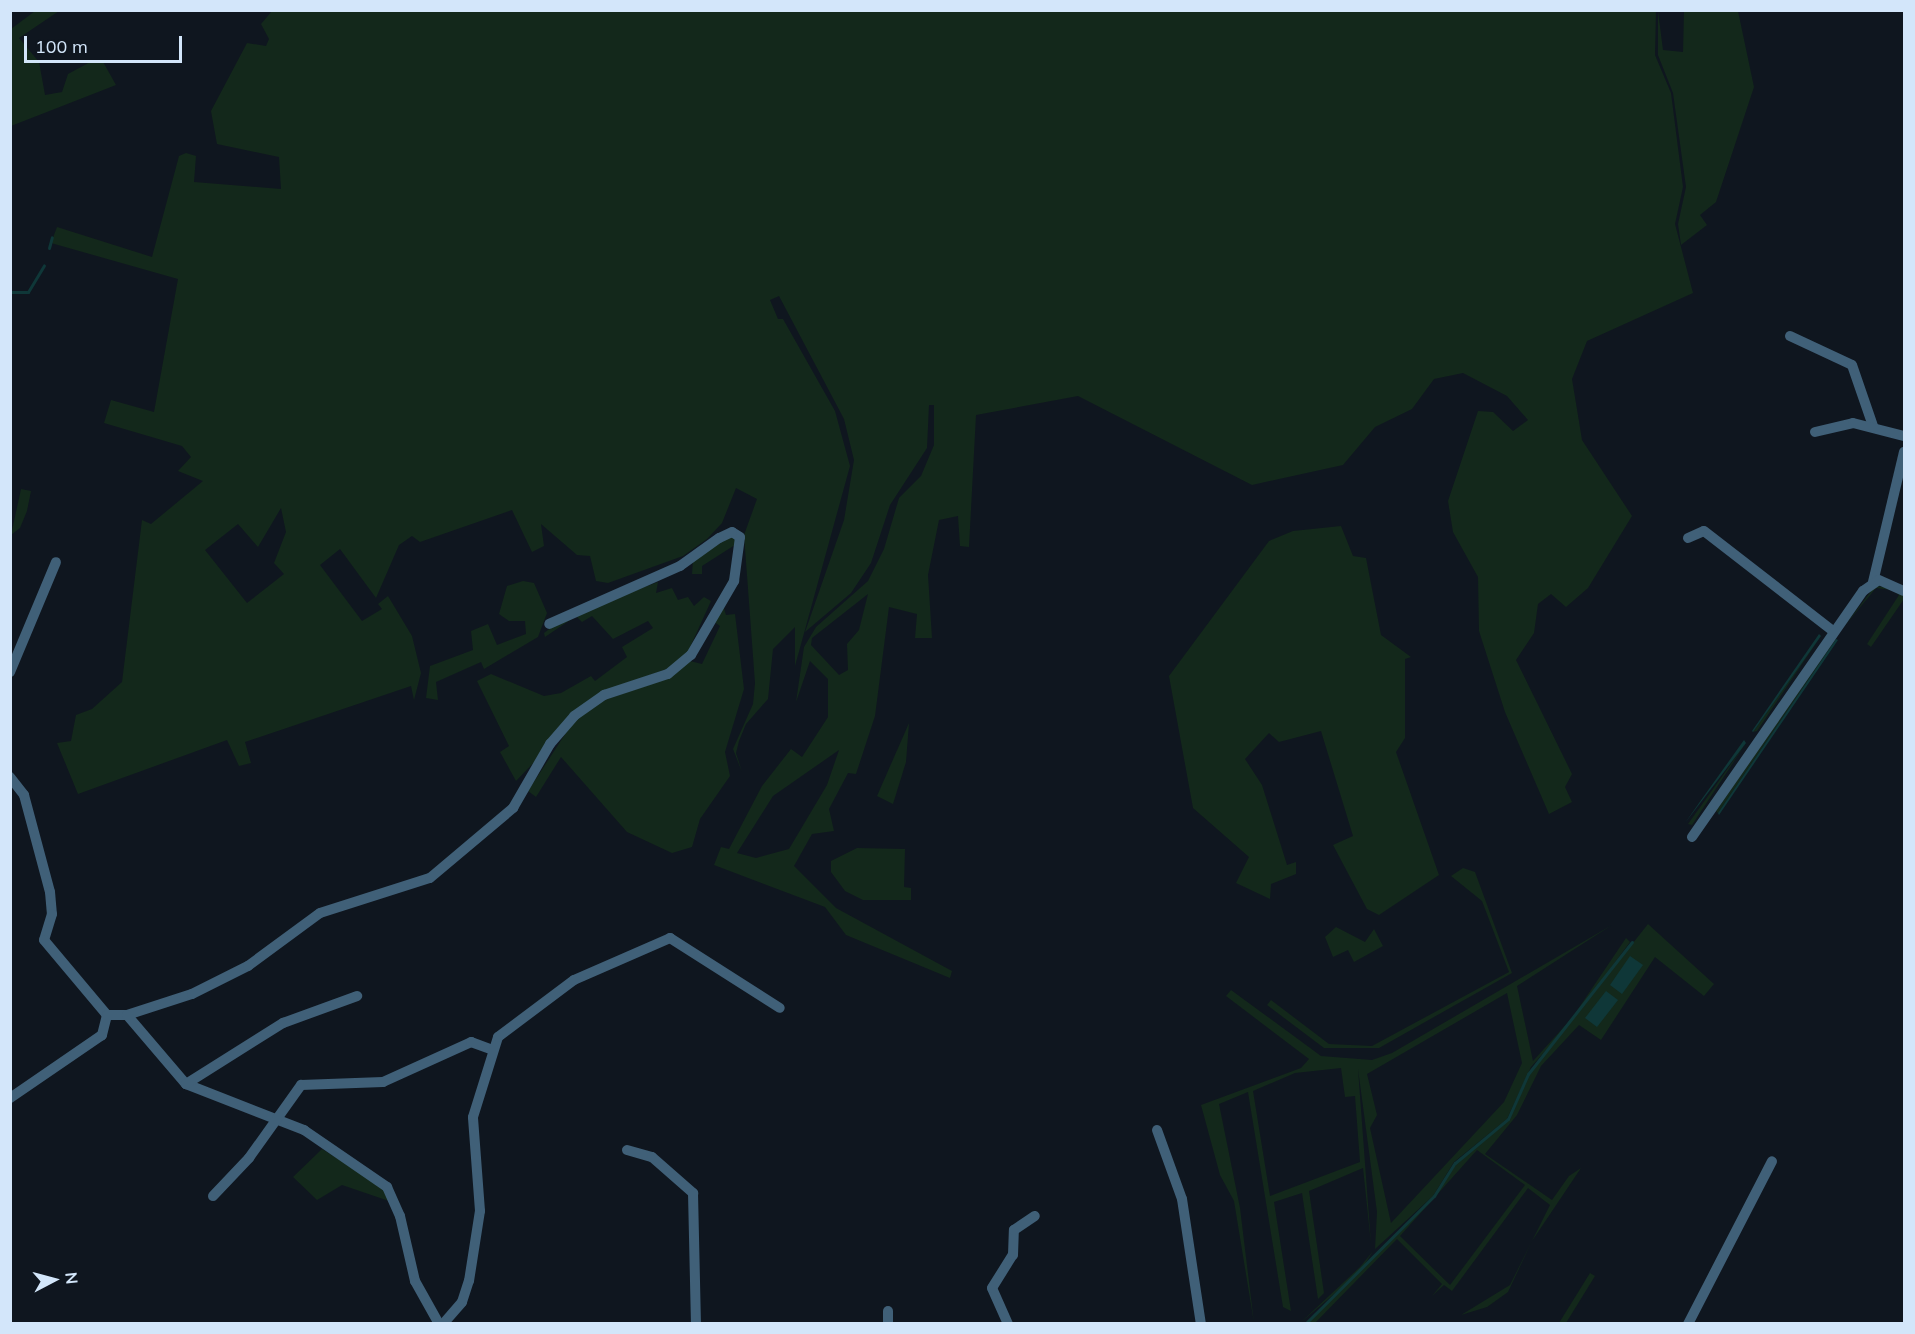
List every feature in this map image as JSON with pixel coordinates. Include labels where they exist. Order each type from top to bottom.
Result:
[{"type":"street","points":[[1790,336],[1852,365],[1873,426]]},
{"type":"street","points":[[1692,837],[1833,631],[1873,582],[1905,438],[1873,426],[1853,423],[1815,432]]},
{"type":"street","points":[[1688,538],[1704,531],[1833,631]]},
{"type":"street","points":[[10,777],[24,795],[51,899],[44,940],[107,1015],[127,1015],[192,994],[249,966],[320,913],[430,878],[513,808],[550,744],[574,716],[604,695],[668,674],[691,656],[734,581],[740,537],[732,532],[719,538],[680,566],[549,624]]},
{"type":"street","points":[[10,672],[56,562]]},
{"type":"street","points":[[1873,582],[1888,581],[1905,591]]},
{"type":"street","points":[[127,1015],[186,1084],[276,1122],[304,1130],[390,1191],[415,1281],[441,1323],[466,1293],[477,1232],[480,1190],[472,1130],[490,1049],[506,1029],[562,988],[670,938],[780,1008]]},
{"type":"street","points":[[186,1084],[284,1023],[357,996]]},
{"type":"street","points":[[10,1098],[102,1035],[107,1015]]},
{"type":"street","points":[[213,1196],[276,1122],[290,1096],[306,1083],[383,1082],[471,1042],[490,1049]]},
{"type":"street","points":[[1157,1130],[1182,1199],[1201,1323]]},
{"type":"street","points":[[627,1150],[652,1157],[693,1193],[696,1323]]},
{"type":"street","points":[[1688,1323],[1772,1161]]},
{"type":"street","points":[[1008,1323],[992,1288],[1013,1255],[1014,1230],[1035,1216]]},
{"type":"street","points":[[888,1311],[888,1323]]},
{"type":"shaded area","points":[[1656,10],[1655,55],[1671,93],[1683,187],[1675,224],[1693,293],[1587,341],[1572,379],[1582,440],[1632,516],[1588,588],[1566,607],[1551,594],[1538,604],[1534,633],[1516,660],[1572,774],[1565,787],[1572,802],[1549,814],[1505,712],[1479,631],[1478,577],[1453,532],[1448,501],[1478,411],[1493,412],[1513,431],[1528,420],[1507,396],[1463,373],[1434,379],[1412,409],[1375,427],[1343,465],[1252,485],[1078,396],[976,415],[969,547],[960,546],[958,516],[939,520],[928,575],[932,638],[915,638],[917,614],[889,607],[875,716],[856,774],[848,773],[829,809],[834,831],[812,834],[794,866],[836,908],[952,971],[950,978],[846,935],[825,907],[714,865],[721,847],[729,849],[762,786],[791,749],[802,757],[828,717],[828,679],[810,661],[796,702],[804,647],[816,627],[868,581],[884,549],[899,498],[921,476],[934,445],[934,405],[929,405],[927,448],[890,505],[871,563],[851,593],[805,632],[844,520],[854,460],[844,419],[779,296],[770,300],[778,319],[783,319],[835,411],[850,466],[795,666],[795,627],[773,649],[768,699],[746,724],[739,741],[736,753],[742,772],[733,749],[753,704],[755,683],[744,535],[757,499],[736,488],[722,523],[707,539],[683,556],[608,583],[596,581],[590,556],[577,555],[541,524],[544,546],[532,552],[512,510],[420,542],[412,536],[399,545],[376,598],[340,549],[320,565],[362,621],[382,609],[378,604],[388,596],[412,636],[421,673],[414,700],[411,686],[245,742],[251,763],[239,766],[227,740],[78,794],[57,743],[71,741],[76,715],[92,709],[122,682],[142,520],[151,524],[203,481],[178,471],[191,457],[182,446],[104,423],[111,400],[154,412],[178,279],[51,243],[57,227],[152,257],[179,156],[186,153],[196,156],[194,182],[281,189],[279,157],[217,144],[211,111],[247,43],[266,46],[269,39],[261,24],[272,11]],"holes":[[[281,508],[286,532],[274,563],[284,574],[247,603],[205,550],[238,524],[258,547]],[[868,594],[859,630],[847,644],[848,670],[839,675],[811,645],[812,638]],[[839,750],[827,785],[789,849],[756,858],[737,853],[773,796]]]},
{"type":"shaded area","points":[[35,11],[59,11],[19,38],[39,62],[45,95],[62,92],[68,74],[94,60],[102,60],[116,85],[11,126],[11,29]]},
{"type":"shaded area","points":[[1658,11],[1663,50],[1683,52],[1684,11],[1738,11],[1754,87],[1716,202],[1700,215],[1707,225],[1681,245],[1678,224],[1686,187],[1673,93],[1658,55]]},
{"type":"shaded area","points":[[21,489],[31,491],[27,511],[20,528],[11,535]]},
{"type":"shaded area","points":[[1341,526],[1353,556],[1366,558],[1381,635],[1411,657],[1405,659],[1405,738],[1396,752],[1439,875],[1379,915],[1367,909],[1333,845],[1353,836],[1321,731],[1279,742],[1269,733],[1245,759],[1262,785],[1287,865],[1296,862],[1296,874],[1271,884],[1270,899],[1236,883],[1249,857],[1193,808],[1169,676],[1269,541],[1293,531]]},
{"type":"shaded area","points":[[735,534],[738,543],[702,566],[702,574],[692,574],[693,560]]},
{"type":"shaded area","points":[[523,581],[534,583],[547,613],[538,637],[484,669],[481,662],[436,682],[438,700],[426,698],[430,666],[473,650],[471,631],[488,624],[497,645],[526,634],[525,621],[509,621],[499,614],[507,586]]},
{"type":"shaded area","points":[[658,582],[656,593],[672,588],[678,600],[688,597],[694,606],[704,597],[711,601],[686,656],[673,667],[603,691],[516,781],[500,752],[509,746],[477,681],[491,674],[544,696],[561,693],[591,676],[595,681],[627,657],[622,647],[653,628],[648,621],[613,639],[592,616],[582,622],[576,616],[545,637],[544,633],[568,615]]},
{"type":"shaded area","points":[[1875,586],[1892,588],[1904,593],[1904,599],[1871,647],[1867,644],[1899,595],[1892,590],[1876,588],[1843,628]]},
{"type":"shaded area","points":[[723,605],[726,615],[735,614],[744,689],[725,752],[730,776],[700,819],[692,847],[672,853],[627,832],[561,757],[536,797],[528,791],[575,719],[599,702],[670,677],[690,661],[702,664],[720,626],[713,621]]},
{"type":"shaded area","points":[[1819,634],[1821,636],[1753,732],[1752,731]]},
{"type":"shaded area","points":[[1821,636],[1757,731],[1753,732]]},
{"type":"shaded area","points":[[1836,639],[1718,813],[1716,811]]},
{"type":"shaded area","points":[[1836,639],[1838,640],[1719,815],[1718,813]]},
{"type":"shaded area","points":[[909,723],[906,762],[893,804],[877,796]]},
{"type":"shaded area","points":[[1744,740],[1746,743],[1685,823],[1699,803]]},
{"type":"shaded area","points":[[1746,743],[1692,825],[1688,824]]},
{"type":"shaded area","points":[[857,848],[905,849],[904,887],[911,888],[911,900],[863,900],[845,891],[831,872],[831,861]]},
{"type":"shaded area","points":[[1463,868],[1475,872],[1512,973],[1379,1048],[1324,1048],[1267,1005],[1271,1000],[1329,1044],[1372,1046],[1509,972],[1482,901],[1451,876]]},
{"type":"shaded area","points":[[1648,924],[1714,984],[1704,996],[1655,957],[1601,1040],[1579,1025],[1541,1066],[1517,1115],[1485,1154],[1552,1200],[1569,1176],[1581,1168],[1532,1241],[1550,1205],[1528,1188],[1452,1291],[1444,1285],[1432,1296],[1442,1284],[1397,1239],[1315,1323],[1306,1324],[1435,1196],[1456,1164],[1509,1119],[1529,1074]],"holes":[[[1477,1150],[1525,1185],[1450,1285],[1400,1236]]]},
{"type":"shaded area","points":[[1612,925],[1517,986],[1533,1061],[1572,1018],[1626,938],[1630,942],[1572,1021],[1531,1067],[1507,1119],[1454,1162],[1433,1196],[1375,1249],[1377,1212],[1358,1069],[1371,1244],[1363,1168],[1309,1191],[1324,1293],[1318,1299],[1302,1193],[1274,1202],[1291,1311],[1283,1307],[1248,1092],[1219,1104],[1240,1208],[1254,1323],[1234,1201],[1220,1175],[1201,1105],[1301,1068],[1309,1059],[1226,996],[1231,990],[1321,1056],[1372,1060],[1392,1053]],"holes":[[[1507,993],[1522,1063],[1504,1102],[1391,1223],[1370,1128],[1377,1115],[1367,1074]],[[1341,1068],[1345,1097],[1355,1096],[1360,1162],[1270,1196],[1253,1091],[1295,1073]]]},
{"type":"shaded area","points":[[1336,927],[1365,942],[1374,929],[1383,946],[1354,962],[1348,950],[1333,957],[1325,937]]},
{"type":"shaded area","points":[[1630,956],[1643,965],[1622,994],[1610,985]]},
{"type":"shaded area","points":[[1606,991],[1618,1000],[1597,1027],[1585,1018]]},
{"type":"shaded area","points":[[322,1149],[381,1186],[389,1201],[342,1185],[317,1200],[293,1177]]},
{"type":"shaded area","points":[[1532,1241],[1508,1292],[1487,1307],[1461,1315],[1510,1285]]},
{"type":"shaded area","points":[[1373,1251],[1360,1272],[1300,1323],[1360,1267]]},
{"type":"shaded area","points":[[1590,1273],[1595,1276],[1566,1323],[1559,1323]]},
{"type":"waterway","points":[[49,248],[52,237]]},
{"type":"waterway","points":[[10,292],[28,292],[44,265]]},
{"type":"waterway","points":[[1305,1324],[1434,1196],[1455,1163],[1508,1119],[1528,1074],[1632,942]]}]
